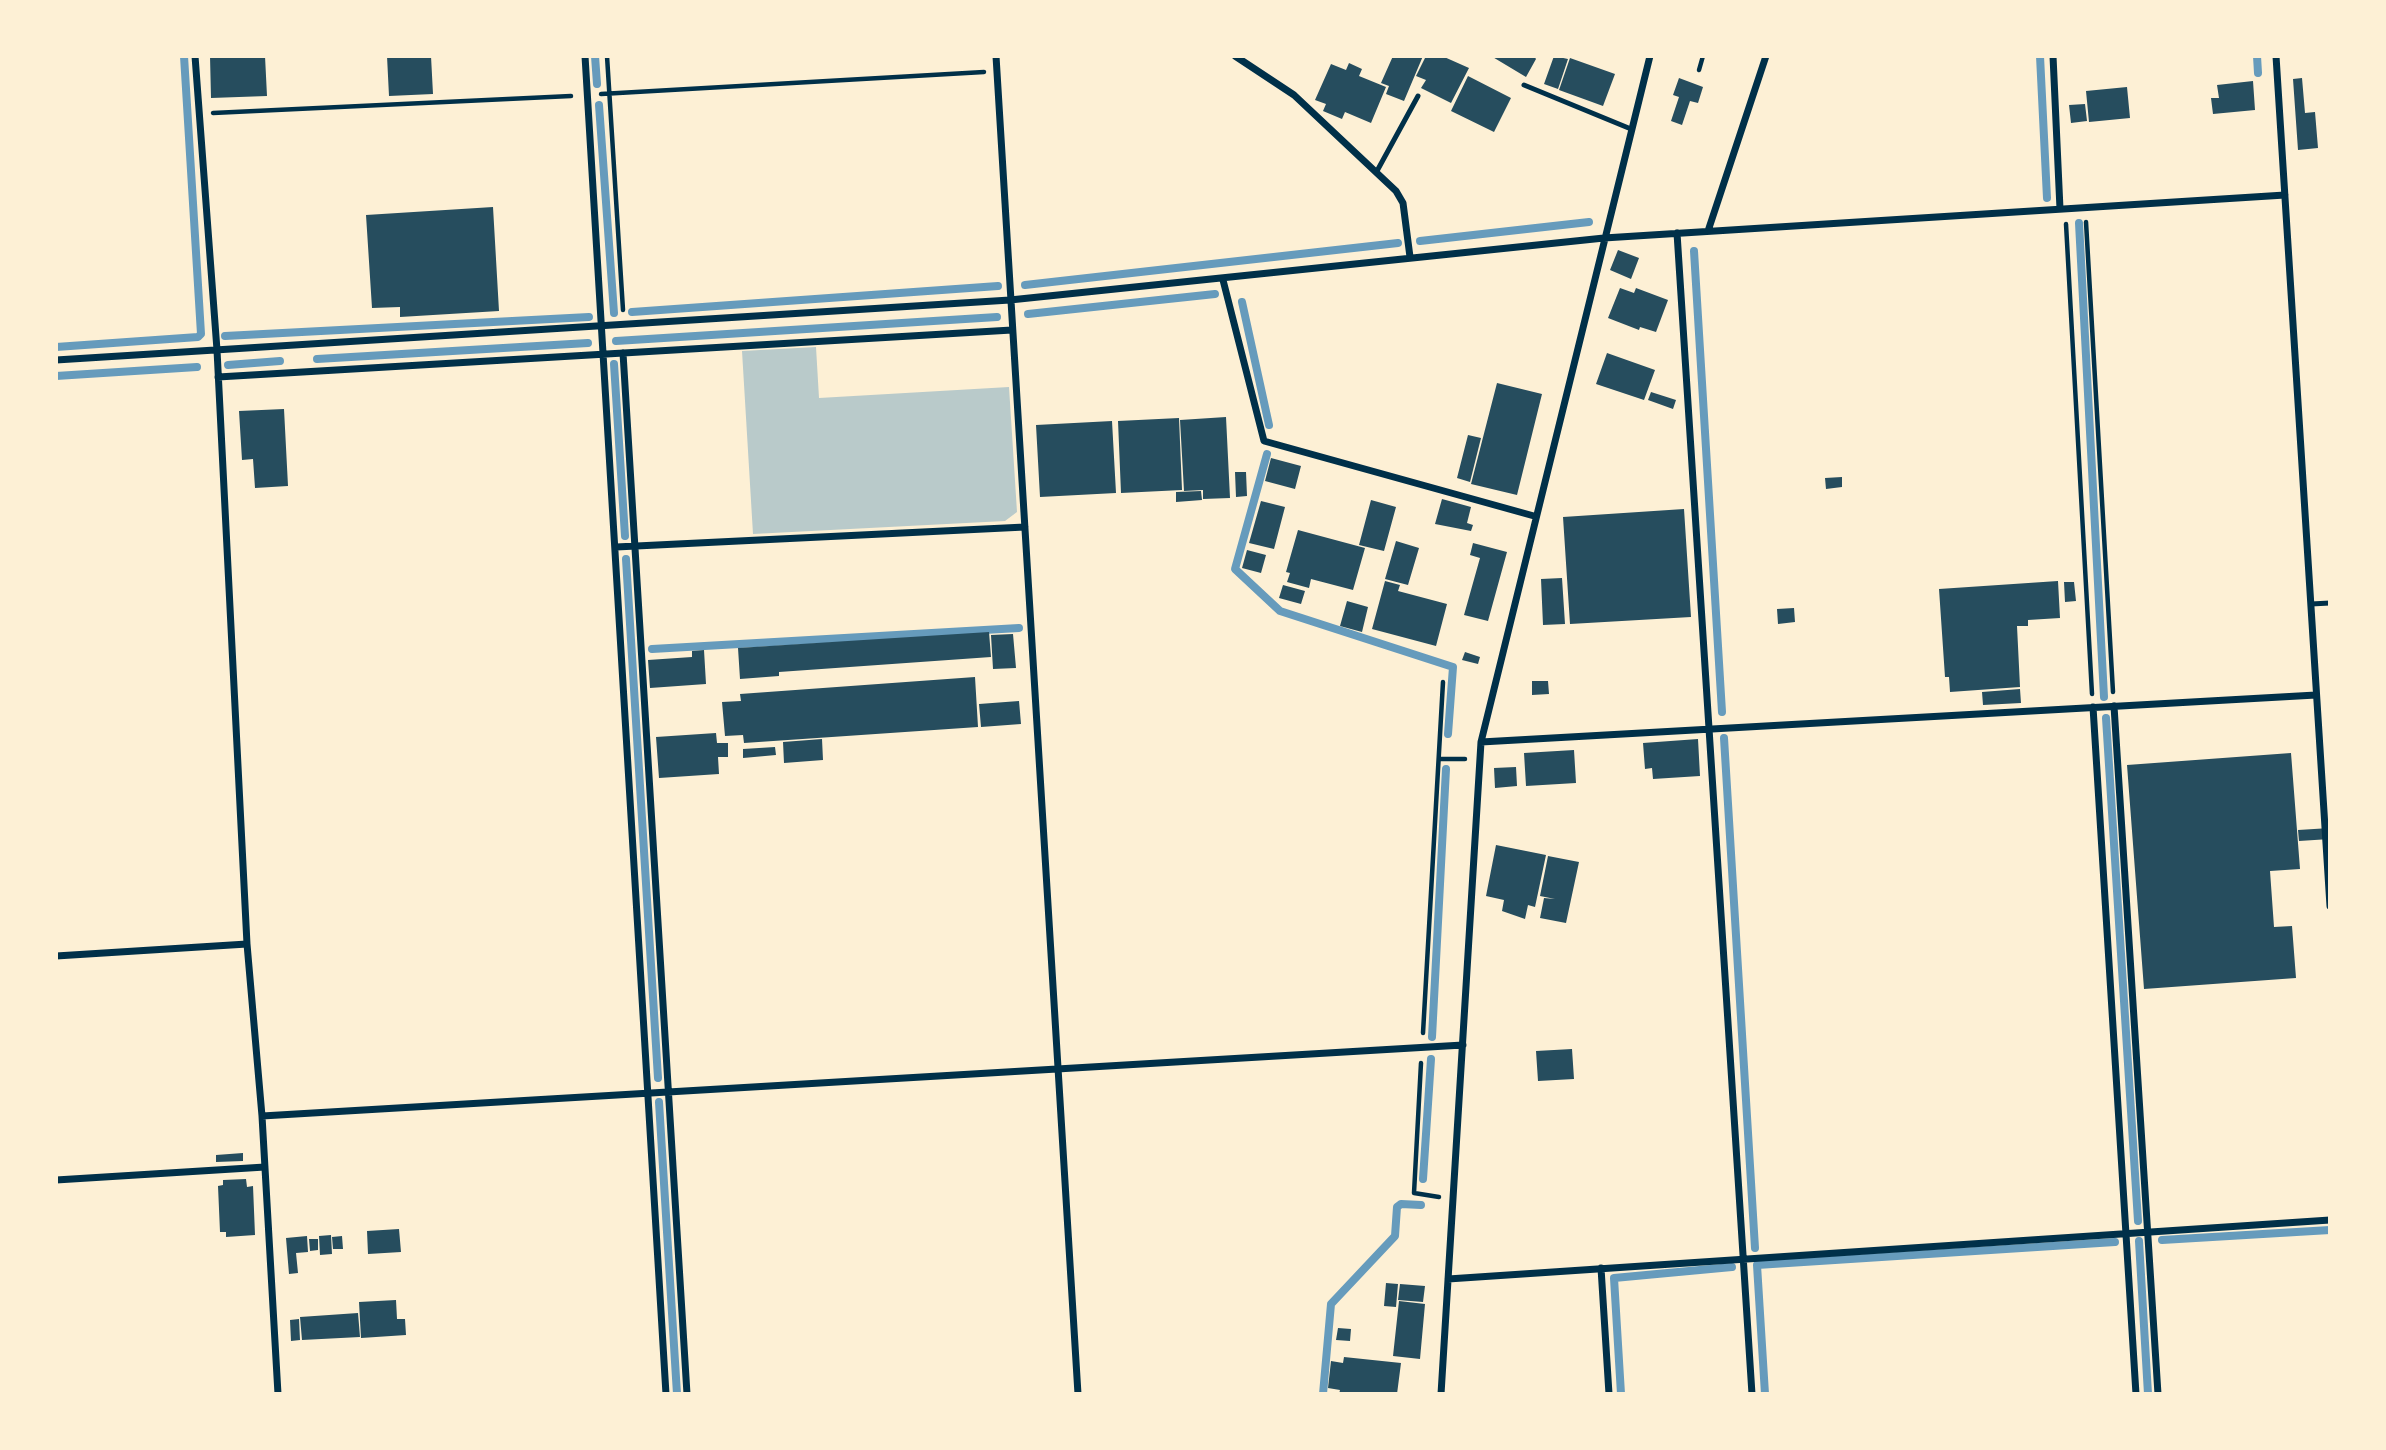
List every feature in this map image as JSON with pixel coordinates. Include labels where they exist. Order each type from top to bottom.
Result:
[{"type":"street","points":[[195,56],[217,350],[247,944],[262,1116],[278,1394]]},
{"type":"street","points":[[585,56],[666,1394]]},
{"type":"street","points":[[996,56],[1078,1394]]},
{"type":"street","points":[[1235,56],[1294,95],[1377,171],[1404,203],[1410,257]]},
{"type":"street","points":[[1441,1394],[1481,742],[1534,516],[1650,56]]},
{"type":"street","points":[[1708,231],[1766,56]]},
{"type":"street","points":[[2053,56],[2062,209]]},
{"type":"street","points":[[2276,56],[2330,906]]},
{"type":"street","points":[[56,359],[1010,300],[1223,280],[1410,257],[1604,238],[2284,195]]},
{"type":"street","points":[[1677,233],[1712,729],[1752,1394]]},
{"type":"street","points":[[1223,280],[1264,441],[1534,516]]},
{"type":"street","points":[[218,377],[1012,330]]},
{"type":"street","points":[[623,353],[687,1394]]},
{"type":"street","points":[[616,547],[1025,527]]},
{"type":"street","points":[[1481,742],[2316,695]]},
{"type":"street","points":[[2114,706],[2158,1394]]},
{"type":"street","points":[[2093,707],[2136,1394]]},
{"type":"street","points":[[56,956],[247,944]]},
{"type":"street","points":[[262,1116],[647,1091],[1463,1045]]},
{"type":"street","points":[[56,1180],[265,1167]]},
{"type":"street","points":[[1448,1279],[2330,1220]]},
{"type":"street","points":[[1601,1268],[1609,1394]]},
{"type":"lane","points":[[1524,85],[1631,129]]},
{"type":"lane","points":[[1377,171],[1418,96]]},
{"type":"lane","points":[[2311,604],[2330,603]]},
{"type":"path","points":[[607,56],[624,325]]},
{"type":"path","points":[[1699,70],[1703,56]]},
{"type":"path","points":[[2085,207],[2114,706]]},
{"type":"path","points":[[2062,209],[2093,707]]},
{"type":"path","points":[[1443,682],[1414,1193],[1453,1199]]},
{"type":"path","points":[[1439,759],[1480,760]]},
{"type":"shaded area","points":[[816,347],[819,398],[1009,387],[1017,512],[1005,521],[753,534],[742,351]]},
{"type":"building","points":[[210,56],[265,56],[267,96],[211,98]]},
{"type":"building","points":[[387,56],[431,56],[433,94],[389,96]]},
{"type":"building","points":[[1393,56],[1423,56],[1404,101],[1386,94],[1389,86],[1381,83]]},
{"type":"building","points":[[1426,56],[1442,56],[1469,68],[1451,103],[1421,88],[1426,80],[1416,76]]},
{"type":"building","points":[[1491,56],[1534,56],[1536,59],[1526,77]]},
{"type":"building","points":[[1554,56],[1568,59],[1558,89],[1544,84]]},
{"type":"building","points":[[1570,58],[1615,74],[1603,106],[1559,90]]},
{"type":"building","points":[[1349,63],[1362,69],[1359,76],[1386,87],[1371,123],[1345,112],[1342,119],[1323,111],[1326,104],[1315,100],[1331,64],[1346,70]]},
{"type":"building","points":[[1468,76],[1511,98],[1494,132],[1451,111]]},
{"type":"building","points":[[1679,78],[1703,87],[1698,103],[1690,101],[1682,125],[1671,121],[1679,97],[1673,95]]},
{"type":"building","points":[[2302,78],[2305,113],[2315,112],[2318,148],[2298,150],[2293,79]]},
{"type":"building","points":[[2253,81],[2255,110],[2213,114],[2211,98],[2219,98],[2217,85]]},
{"type":"building","points":[[2127,87],[2130,118],[2089,122],[2086,91]]},
{"type":"building","points":[[2085,104],[2087,121],[2071,123],[2069,105]]},
{"type":"building","points":[[493,207],[499,311],[400,317],[400,307],[372,308],[366,215]]},
{"type":"building","points":[[1618,250],[1639,258],[1631,279],[1610,270]]},
{"type":"building","points":[[1620,288],[1634,293],[1636,288],[1668,300],[1656,332],[1640,327],[1639,330],[1608,318]]},
{"type":"building","points":[[1607,353],[1655,370],[1644,400],[1596,384]]},
{"type":"building","points":[[1497,383],[1542,394],[1517,495],[1471,484]]},
{"type":"building","points":[[1651,392],[1676,400],[1673,409],[1648,400]]},
{"type":"building","points":[[284,409],[288,486],[255,488],[253,459],[242,460],[239,411]]},
{"type":"building","points":[[1226,417],[1230,498],[1203,499],[1203,490],[1184,491],[1180,420]]},
{"type":"building","points":[[1179,418],[1182,490],[1121,493],[1118,421]]},
{"type":"building","points":[[1112,421],[1116,493],[1040,497],[1036,425]]},
{"type":"building","points":[[1468,435],[1481,438],[1470,482],[1457,478]]},
{"type":"building","points":[[1271,458],[1301,466],[1295,489],[1265,481]]},
{"type":"building","points":[[1235,472],[1246,472],[1247,496],[1236,497]]},
{"type":"building","points":[[1842,477],[1842,487],[1826,489],[1825,478]]},
{"type":"building","points":[[1201,491],[1202,500],[1176,502],[1176,492]]},
{"type":"building","points":[[1442,499],[1471,507],[1467,523],[1473,525],[1471,531],[1435,524]]},
{"type":"building","points":[[1371,500],[1396,507],[1384,551],[1359,545]]},
{"type":"building","points":[[1261,501],[1285,507],[1274,549],[1249,543]]},
{"type":"building","points":[[1684,509],[1691,617],[1570,624],[1563,517]]},
{"type":"building","points":[[1298,530],[1365,548],[1353,590],[1311,579],[1309,588],[1287,582],[1290,573],[1286,572]]},
{"type":"building","points":[[1396,541],[1419,548],[1408,585],[1385,579]]},
{"type":"building","points":[[1473,543],[1507,552],[1488,621],[1464,615],[1480,558],[1470,555]]},
{"type":"building","points":[[1247,550],[1266,555],[1261,573],[1242,568]]},
{"type":"building","points":[[1562,578],[1565,624],[1543,625],[1541,579]]},
{"type":"building","points":[[1385,581],[1400,585],[1398,591],[1447,604],[1436,646],[1372,629]]},
{"type":"building","points":[[2058,581],[2060,618],[2028,620],[2028,626],[2017,626],[2020,687],[1950,692],[1949,677],[1945,677],[1939,589]]},
{"type":"building","points":[[2064,582],[2074,582],[2076,601],[2065,602]]},
{"type":"building","points":[[1283,585],[1305,591],[1301,604],[1279,598]]},
{"type":"building","points":[[1347,601],[1368,607],[1362,632],[1340,626]]},
{"type":"building","points":[[1794,608],[1795,622],[1778,624],[1777,609]]},
{"type":"building","points":[[989,632],[991,657],[779,672],[779,676],[740,679],[738,648]]},
{"type":"building","points":[[1013,634],[1016,668],[993,669],[991,635]]},
{"type":"building","points":[[704,650],[706,684],[650,688],[648,660],[692,657],[692,651]]},
{"type":"building","points":[[1465,652],[1480,657],[1478,664],[1462,660]]},
{"type":"building","points":[[975,677],[978,727],[744,743],[743,735],[725,736],[722,702],[741,701],[740,694]]},
{"type":"building","points":[[1532,681],[1548,681],[1549,694],[1532,695]]},
{"type":"building","points":[[2020,689],[2021,703],[1983,705],[1982,692]]},
{"type":"building","points":[[1019,701],[1021,724],[981,727],[979,704]]},
{"type":"building","points":[[716,733],[717,743],[728,743],[728,757],[718,757],[719,774],[659,778],[656,737]]},
{"type":"building","points":[[822,739],[823,760],[784,763],[783,742]]},
{"type":"building","points":[[1698,739],[1700,776],[1653,779],[1652,768],[1645,769],[1643,743]]},
{"type":"building","points":[[775,747],[776,755],[743,758],[743,749]]},
{"type":"building","points":[[1574,750],[1576,783],[1526,786],[1524,753]]},
{"type":"building","points":[[2291,753],[2300,869],[2270,871],[2274,927],[2292,926],[2296,978],[2144,989],[2127,765]]},
{"type":"building","points":[[1516,767],[1517,786],[1495,788],[1494,768]]},
{"type":"building","points":[[2330,828],[2330,839],[2299,841],[2298,830]]},
{"type":"building","points":[[1496,845],[1546,855],[1535,907],[1528,905],[1525,919],[1502,911],[1504,900],[1486,896]]},
{"type":"building","points":[[1548,856],[1579,862],[1566,923],[1540,918],[1544,898],[1555,899],[1540,896]]},
{"type":"building","points":[[1572,1049],[1574,1079],[1538,1081],[1536,1051]]},
{"type":"building","points":[[243,1153],[243,1161],[216,1162],[216,1155]]},
{"type":"building","points":[[246,1179],[247,1187],[253,1186],[255,1235],[226,1237],[226,1232],[220,1232],[218,1186],[223,1185],[223,1180]]},
{"type":"building","points":[[399,1229],[401,1252],[368,1254],[367,1231]]},
{"type":"building","points":[[331,1235],[332,1254],[320,1255],[319,1236]]},
{"type":"building","points":[[307,1236],[308,1252],[296,1253],[298,1273],[289,1274],[286,1238]]},
{"type":"building","points":[[342,1236],[343,1249],[333,1249],[332,1237]]},
{"type":"building","points":[[309,1239],[318,1239],[318,1250],[310,1251]]},
{"type":"building","points":[[1386,1283],[1398,1284],[1396,1307],[1384,1306]]},
{"type":"building","points":[[1400,1284],[1425,1286],[1423,1302],[1398,1300]]},
{"type":"building","points":[[396,1300],[397,1319],[405,1319],[406,1335],[361,1338],[359,1302]]},
{"type":"building","points":[[1399,1301],[1425,1304],[1420,1359],[1393,1356]]},
{"type":"building","points":[[358,1313],[360,1337],[302,1340],[300,1317]]},
{"type":"building","points":[[299,1319],[300,1340],[291,1341],[290,1320]]},
{"type":"building","points":[[1338,1328],[1351,1329],[1350,1341],[1336,1340]]},
{"type":"building","points":[[1344,1357],[1401,1363],[1397,1394],[1339,1394],[1340,1390],[1328,1388],[1331,1361],[1343,1363]]},
{"type":"waterway","points":[[56,347],[198,337],[201,334],[184,56]]},
{"type":"waterway","points":[[595,56],[597,84]]},
{"type":"waterway","points":[[2040,56],[2047,198]]},
{"type":"waterway","points":[[2257,56],[2258,73]]},
{"type":"waterway","points":[[599,105],[614,313]]},
{"type":"waterway","points":[[1420,241],[1589,222]]},
{"type":"waterway","points":[[2079,223],[2104,697]]},
{"type":"waterway","points":[[1025,285],[1398,243]]},
{"type":"waterway","points":[[1694,251],[1722,712]]},
{"type":"waterway","points":[[632,312],[998,286]]},
{"type":"waterway","points":[[1028,314],[1215,294]]},
{"type":"waterway","points":[[1242,302],[1269,425]]},
{"type":"waterway","points":[[225,336],[589,317]]},
{"type":"waterway","points":[[616,341],[997,317]]},
{"type":"waterway","points":[[317,359],[588,343]]},
{"type":"waterway","points":[[228,365],[280,361]]},
{"type":"waterway","points":[[614,364],[625,536]]},
{"type":"waterway","points":[[56,376],[197,367]]},
{"type":"waterway","points":[[1267,454],[1235,569],[1280,611],[1453,667],[1448,734]]},
{"type":"waterway","points":[[626,559],[658,1078]]},
{"type":"waterway","points":[[652,649],[1019,628]]},
{"type":"waterway","points":[[2106,718],[2138,1221]]},
{"type":"waterway","points":[[1724,738],[1755,1248]]},
{"type":"waterway","points":[[1432,1037],[1446,769]]},
{"type":"waterway","points":[[1423,1179],[1431,1059]]},
{"type":"waterway","points":[[659,1102],[677,1394]]},
{"type":"waterway","points":[[1323,1394],[1331,1304],[1395,1236],[1397,1207],[1401,1204],[1421,1205]]},
{"type":"waterway","points":[[2162,1240],[2330,1230]]},
{"type":"waterway","points":[[2139,1241],[2148,1394]]},
{"type":"waterway","points":[[1765,1394],[1757,1265],[2115,1242]]},
{"type":"waterway","points":[[1621,1394],[1614,1278],[1732,1267]]}]
